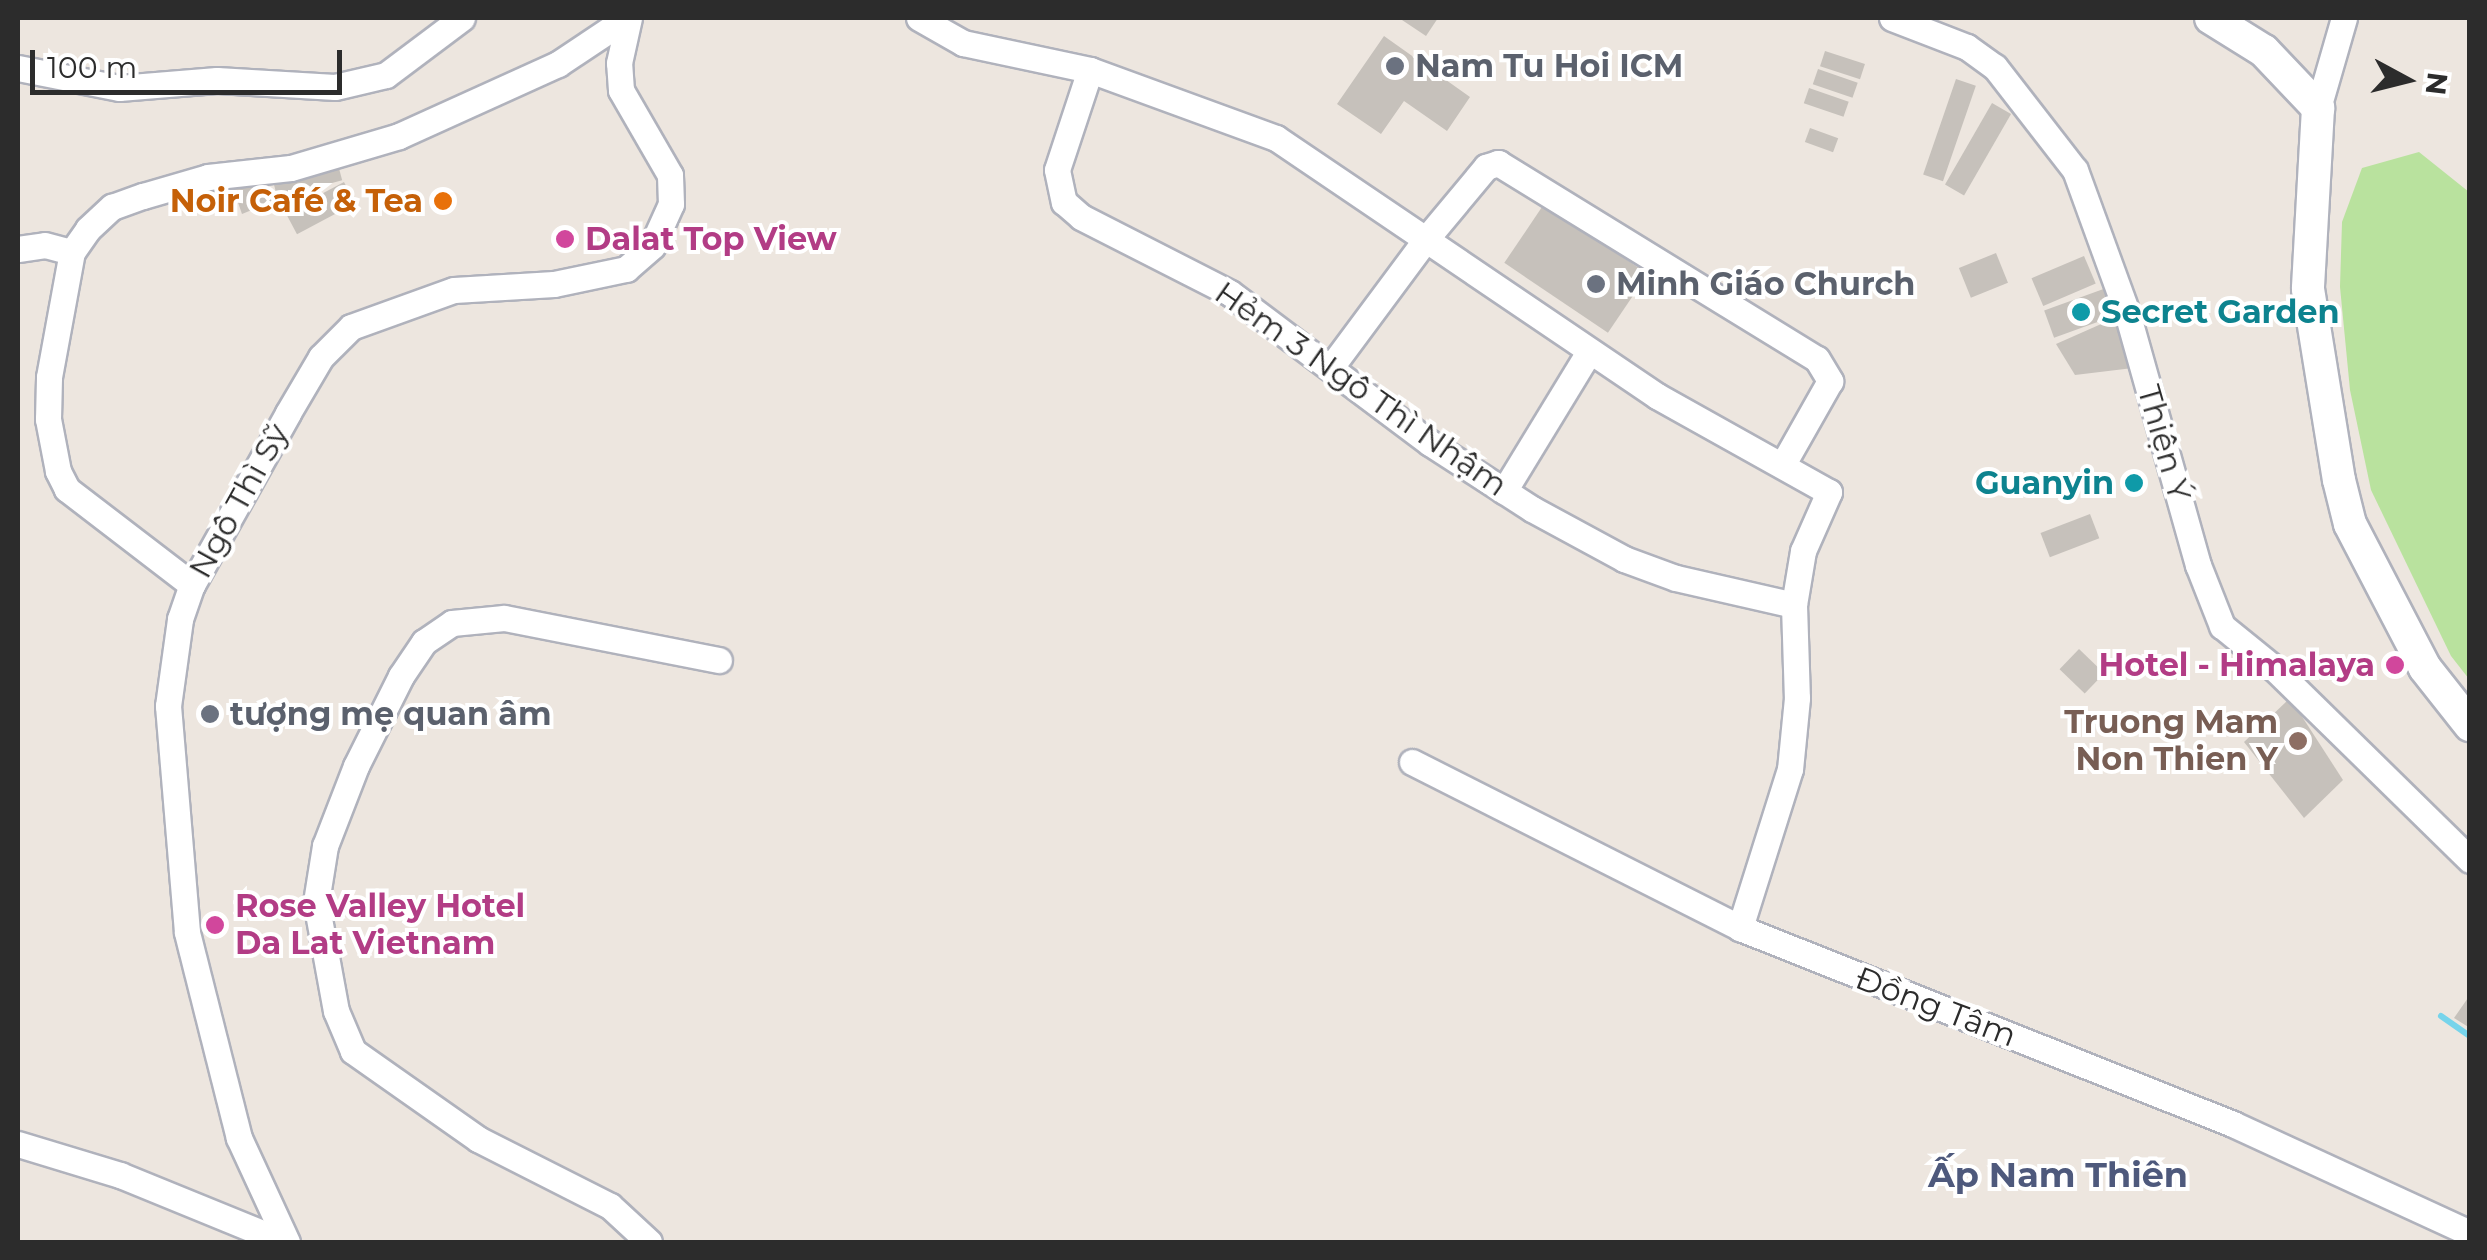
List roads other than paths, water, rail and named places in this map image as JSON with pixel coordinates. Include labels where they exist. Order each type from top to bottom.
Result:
[{"type":"street","points":[[18,68],[119,88],[217,80],[335,87],[386,75],[462,18]]},
{"type":"street","points":[[192,585],[67,489],[58,471],[48,419],[48,376],[72,252],[112,207],[208,177],[291,168],[399,136],[558,64],[628,18]]},
{"type":"street","name":"Ngô Thì Sỹ","points":[[286,1242],[239,1138],[187,932],[168,706],[180,620],[192,585],[322,357],[351,327],[454,290],[554,284],[626,269],[652,246],[672,204],[670,174],[621,90],[618,63],[628,18]]},
{"type":"street","points":[[919,18],[963,43],[1090,70],[1276,138],[1589,352],[1829,492],[1803,551],[1794,605],[1793,753],[1740,928]]},
{"type":"street","name":"Thiện Ý","points":[[1892,18],[1968,46],[1995,67],[2075,170],[2128,316],[2198,565],[2222,626],[2276,669],[2470,860]]},
{"type":"street","points":[[2212,18],[2264,51],[2318,108]]},
{"type":"street","points":[[2344,18],[2318,108],[2308,289],[2339,480],[2350,524],[2425,668],[2470,725]]},
{"type":"street","name":"Hẻm 3 Ngô Thì Nhậm","points":[[1090,70],[1057,170],[1064,202],[1081,217],[1230,293],[1504,491],[1624,559],[1794,605]]},
{"type":"street","points":[[1331,367],[1426,239],[1486,167],[1498,163],[1714,291],[1816,359],[1830,381],[1784,464]]},
{"type":"street","points":[[18,249],[45,245],[72,252]]},
{"type":"street","points":[[1504,491],[1589,352]]},
{"type":"street","points":[[648,1242],[610,1206],[478,1139],[362,1060],[336,1011],[316,902],[325,846],[356,766],[424,642],[452,622],[504,618],[718,660]]},
{"type":"street","name":"Đồng Tâm","points":[[1412,762],[1740,928],[2233,1124],[2470,1233]]},
{"type":"street","points":[[18,1144],[120,1175],[286,1242]]},
{"type":"waterway","points":[[2441,1016],[2470,1036]]},
{"type":"place","name":"Nam Tu Hoi ICM","points":[[1395,66]]},
{"type":"place","name":"Noir Café & Tea","points":[[443,201]]},
{"type":"place","name":"Dalat Top View","points":[[565,239]]},
{"type":"place","name":"Minh Giáo Church","points":[[1596,284]]},
{"type":"place","name":"Secret Garden","points":[[2081,312]]},
{"type":"place","name":"Guanyin","points":[[2134,483]]},
{"type":"place","name":"Hotel - Himalaya","points":[[2395,665]]},
{"type":"place","name":"tượng mẹ quan âm","points":[[210,714]]},
{"type":"place","name":"Truong Mam Non Thien Y","points":[[2298,741]]},
{"type":"place","name":"Rose Valley Hotel Da Lat Vietnam","points":[[215,925]]},
{"type":"district","name":"Ấp Nam Thiên","points":[[2058,1175]]}]
